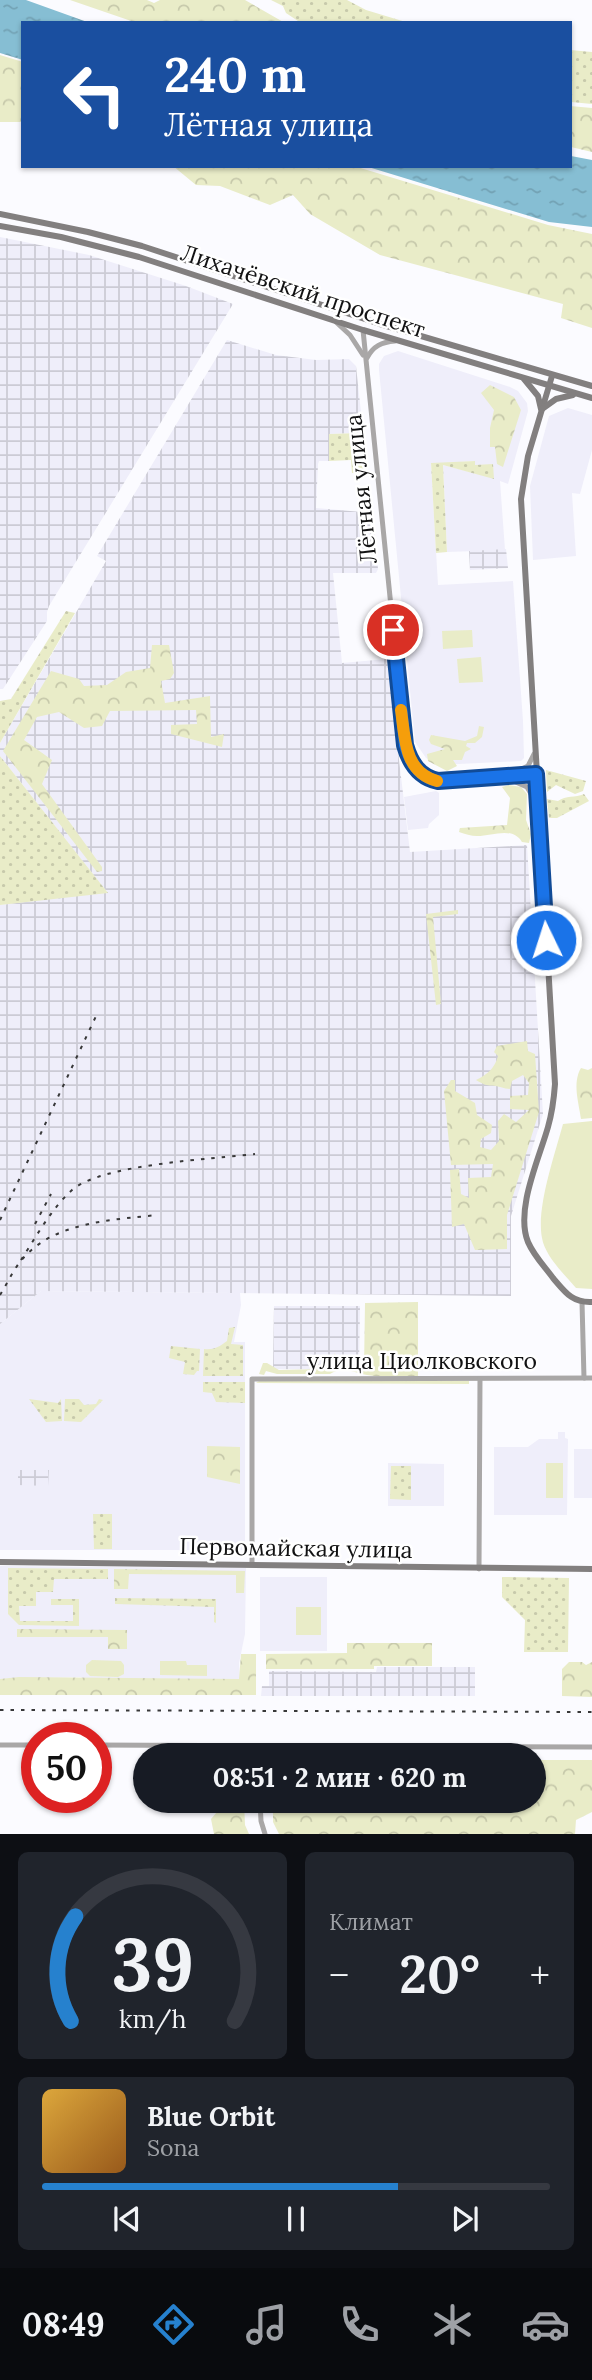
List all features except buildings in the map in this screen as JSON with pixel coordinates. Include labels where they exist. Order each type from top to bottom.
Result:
[{"type":"main road","name":"Лихачёвский проспект","points":[[0,214],[142,246],[360,317],[592,386]]},
{"type":"main road","name":"Лихачёвский проспект","points":[[0,226],[61,237],[139,257],[363,330],[592,398]]},
{"type":"main road","points":[[360,317],[363,330]]},
{"type":"main road","points":[[552,376],[524,475],[520,510],[555,1084],[549,1123],[528,1196],[524,1227],[528,1243],[537,1258],[566,1293],[573,1300],[592,1302]]},
{"type":"main road","points":[[524,379],[538,396],[541,411]]},
{"type":"main road","points":[[541,411],[556,399],[579,395]]},
{"type":"main road","name":"Первомайская улица","points":[[0,1562],[592,1569]]},
{"type":"street","points":[[335,321],[350,335],[366,361],[375,347],[397,340]]},
{"type":"street","name":"Лётная улица","points":[[363,330],[407,754],[417,770],[434,781],[536,774]]},
{"type":"street","points":[[504,777],[525,769],[534,754]]},
{"type":"street","points":[[504,777],[527,787],[537,804]]},
{"type":"street","points":[[582,1302],[584,1378]]},
{"type":"street","name":"улица Циолковского","points":[[252,1564],[252,1379],[592,1378]]},
{"type":"street","points":[[479,1569],[480,1379]]},
{"type":"street","points":[[0,1745],[21,1745]]},
{"type":"street","points":[[112,1745],[133,1745]]},
{"type":"street","points":[[546,1747],[592,1747]]},
{"type":"street","points":[[262,1813],[265,1834]]},
{"type":"shaded area","points":[[0,237],[89,255],[233,304],[49,606],[47,621],[3,689],[0,689]]},
{"type":"shaded area","points":[[227,340],[276,355],[316,360],[349,359],[356,366],[363,431],[329,434],[329,461],[319,461],[318,464],[316,508],[373,513],[378,569],[376,573],[333,573],[342,663],[387,659],[410,852],[527,845],[543,1114],[511,1216],[511,1296],[41,1291],[0,1324],[0,905],[107,892],[0,756],[0,743],[106,561],[97,556]]},
{"type":"shaded area","points":[[398,351],[510,387],[518,391],[527,403],[528,411],[508,484],[500,481],[505,550],[447,552],[443,465],[493,478],[475,465],[474,461],[431,464],[438,585],[513,581],[523,721],[524,758],[521,761],[438,765],[426,758],[415,742],[379,370],[384,356]]},
{"type":"shaded area","points":[[568,408],[592,415],[592,450],[580,494],[572,493],[576,556],[533,560],[530,486],[549,416]]},
{"type":"shaded area","points":[[506,549],[508,568],[470,570],[469,551]]},
{"type":"shaded area","points":[[436,791],[439,793],[439,815],[428,828],[408,830],[404,797]]},
{"type":"shaded area","points":[[41,1291],[240,1293],[241,1305],[234,1342],[245,1342],[245,1550],[0,1550],[0,1324]]},
{"type":"shaded area","points":[[274,1306],[360,1306],[359,1370],[273,1369]]},
{"type":"shaded area","points":[[558,1432],[565,1432],[565,1438],[568,1439],[567,1515],[494,1515],[494,1447],[528,1447],[539,1439],[558,1439]]},
{"type":"shaded area","points":[[574,1449],[592,1449],[592,1498],[574,1498]]},
{"type":"shaded area","points":[[388,1463],[444,1464],[444,1506],[388,1506]]},
{"type":"shaded area","points":[[18,1470],[49,1470],[48,1486],[18,1485]]},
{"type":"shaded area","points":[[0,1566],[246,1568],[245,1634],[239,1663],[240,1679],[0,1679]]},
{"type":"shaded area","points":[[260,1577],[327,1577],[327,1651],[260,1651]]},
{"type":"shaded area","points":[[377,1667],[475,1667],[475,1696],[261,1696],[262,1686],[269,1686],[269,1671],[376,1672]]},
{"type":"green space","points":[[70,0],[147,0],[154,3],[160,0],[245,0],[282,21],[131,21]]},
{"type":"green space","points":[[271,0],[347,0],[366,10],[402,21],[298,21],[286,13],[283,6]]},
{"type":"green space","points":[[572,50],[592,52],[592,104],[572,102]]},
{"type":"green space","points":[[0,55],[21,61],[21,122],[0,122]]},
{"type":"green space","points":[[572,106],[592,108],[592,152],[572,147]]},
{"type":"green space","points":[[175,168],[361,168],[548,225],[592,234],[592,328],[561,318],[563,304],[380,255],[310,214],[293,195],[270,205],[220,186],[196,185]]},
{"type":"green space","points":[[490,385],[514,397],[521,410],[503,467],[497,464],[495,447],[490,447],[494,410],[481,393]]},
{"type":"green space","points":[[361,433],[364,473],[352,473],[351,460],[329,461],[329,434]]},
{"type":"green space","points":[[475,461],[475,465],[493,464],[494,479],[443,465],[447,552],[436,553],[431,463]]},
{"type":"green space","points":[[66,611],[75,613],[0,743],[0,701],[11,699]]},
{"type":"green space","points":[[472,630],[473,647],[443,649],[442,631]]},
{"type":"green space","points":[[152,645],[169,645],[174,673],[170,679],[161,681],[165,703],[210,696],[211,737],[224,734],[222,747],[171,734],[171,725],[197,724],[196,710],[110,711],[102,726],[84,728],[59,712],[37,717],[24,740],[52,760],[42,784],[102,867],[102,871],[97,872],[3,751],[51,671],[79,679],[84,686],[107,685],[126,672],[150,668]]},
{"type":"green space","points":[[481,657],[483,682],[459,683],[457,659]]},
{"type":"green space","points":[[479,726],[484,727],[482,737],[475,743],[467,743],[466,746],[471,749],[465,752],[462,760],[453,760],[457,766],[447,771],[428,761],[427,754],[445,749],[431,744],[431,735],[465,741],[477,736]]},
{"type":"green space","points":[[0,756],[108,893],[0,905]]},
{"type":"green space","points":[[546,770],[586,781],[583,791],[575,794],[556,785],[547,792]]},
{"type":"green space","points":[[502,787],[521,787],[527,794],[526,820],[531,834],[529,843],[522,842],[508,833],[477,836],[459,832],[460,828],[507,825],[510,798]]},
{"type":"green space","points":[[584,794],[589,801],[557,818],[549,818],[547,799],[558,801]]},
{"type":"green space","points":[[458,910],[458,914],[433,917],[441,1004],[436,1005],[426,914]]},
{"type":"green space","points":[[527,1041],[528,1051],[535,1054],[539,1112],[507,1215],[507,1249],[475,1250],[464,1224],[452,1227],[450,1170],[459,1169],[461,1194],[469,1198],[468,1178],[491,1177],[493,1164],[451,1165],[444,1091],[451,1080],[455,1080],[455,1091],[475,1103],[477,1115],[492,1125],[491,1133],[481,1139],[480,1147],[491,1150],[499,1141],[498,1121],[504,1114],[516,1122],[529,1110],[510,1109],[510,1096],[528,1095],[529,1083],[523,1075],[512,1081],[510,1089],[476,1080],[493,1068],[498,1056],[494,1052],[497,1046]]},
{"type":"green space","points":[[581,1068],[592,1068],[592,1118],[581,1119],[577,1087]]},
{"type":"green space","points":[[592,1121],[592,1289],[576,1288],[556,1264],[544,1245],[541,1226],[547,1181],[563,1124]]},
{"type":"green space","points":[[418,1302],[418,1376],[379,1376],[344,1370],[330,1374],[277,1374],[266,1371],[264,1375],[259,1374],[263,1363],[279,1370],[322,1369],[329,1365],[335,1353],[340,1367],[348,1364],[355,1369],[364,1369],[365,1303]]},
{"type":"green space","points":[[235,1327],[231,1344],[243,1345],[243,1376],[203,1376],[204,1349],[214,1348],[227,1341],[229,1328]]},
{"type":"green space","points":[[171,1346],[200,1349],[199,1371],[194,1375],[183,1374],[185,1362],[169,1358]]},
{"type":"green space","points":[[469,1381],[469,1384],[256,1383]]},
{"type":"green space","points":[[203,1382],[245,1382],[245,1403],[216,1402],[212,1393],[203,1392]]},
{"type":"green space","points":[[29,1399],[58,1403],[61,1399],[62,1421],[46,1422]]},
{"type":"green space","points":[[65,1399],[79,1399],[84,1405],[103,1400],[81,1422],[64,1421]]},
{"type":"green space","points":[[207,1446],[240,1447],[240,1484],[207,1477]]},
{"type":"green space","points":[[546,1463],[563,1463],[563,1498],[546,1498]]},
{"type":"green space","points":[[391,1466],[411,1466],[411,1500],[390,1499]]},
{"type":"green space","points":[[93,1514],[112,1514],[112,1549],[94,1549]]},
{"type":"green space","points":[[8,1568],[108,1569],[108,1579],[54,1579],[53,1592],[36,1592],[36,1606],[19,1606],[20,1621],[73,1621],[73,1605],[51,1605],[51,1599],[79,1599],[79,1626],[19,1625],[8,1614]]},
{"type":"green space","points":[[114,1569],[245,1571],[244,1593],[236,1593],[236,1575],[129,1574],[128,1589],[114,1589]]},
{"type":"green space","points":[[502,1577],[569,1578],[568,1652],[524,1652],[525,1620],[502,1597]]},
{"type":"green space","points":[[115,1598],[216,1599],[216,1623],[214,1607],[115,1604]]},
{"type":"green space","points":[[296,1607],[321,1607],[321,1635],[296,1635]]},
{"type":"green space","points":[[17,1629],[127,1630],[127,1649],[108,1649],[108,1637],[17,1637]]},
{"type":"green space","points":[[347,1643],[432,1643],[432,1666],[266,1669],[266,1654],[347,1653]]},
{"type":"green space","points":[[241,1654],[256,1654],[256,1695],[0,1695],[0,1679],[19,1677],[239,1679]]},
{"type":"green space","points":[[92,1660],[121,1661],[124,1674],[118,1677],[90,1676],[86,1672],[86,1665]]},
{"type":"green space","points":[[160,1661],[186,1661],[187,1665],[207,1665],[207,1676],[160,1675]]},
{"type":"green space","points":[[569,1662],[582,1662],[586,1665],[592,1662],[592,1697],[562,1696],[562,1669]]},
{"type":"green space","points":[[546,1760],[592,1760],[592,1812],[576,1820],[575,1834],[279,1834],[273,1822],[273,1813],[546,1813]]},
{"type":"green space","points":[[216,1813],[244,1813],[249,1834],[214,1834],[211,1819]]},
{"type":"water","points":[[0,0],[26,0],[84,21],[21,21],[21,59],[0,53]]},
{"type":"water","points":[[572,156],[592,160],[592,227],[549,222],[372,168],[572,168]]},
{"type":"railway","points":[[0,1220],[97,1014]]},
{"type":"railway","points":[[21,1260],[57,1206],[72,1190],[87,1181],[107,1174],[159,1164],[255,1154]]},
{"type":"railway","points":[[35,1224],[51,1194]]},
{"type":"railway","points":[[0,1295],[20,1262],[48,1238],[83,1225],[157,1215]]},
{"type":"railway","points":[[0,1710],[592,1712]]},
{"type":"slow traffic","points":[[401,710],[405,745],[413,766],[423,775],[437,781]]},
{"type":"route","points":[[393,630],[405,745],[413,766],[423,775],[438,781],[536,774],[546,940]]}]
